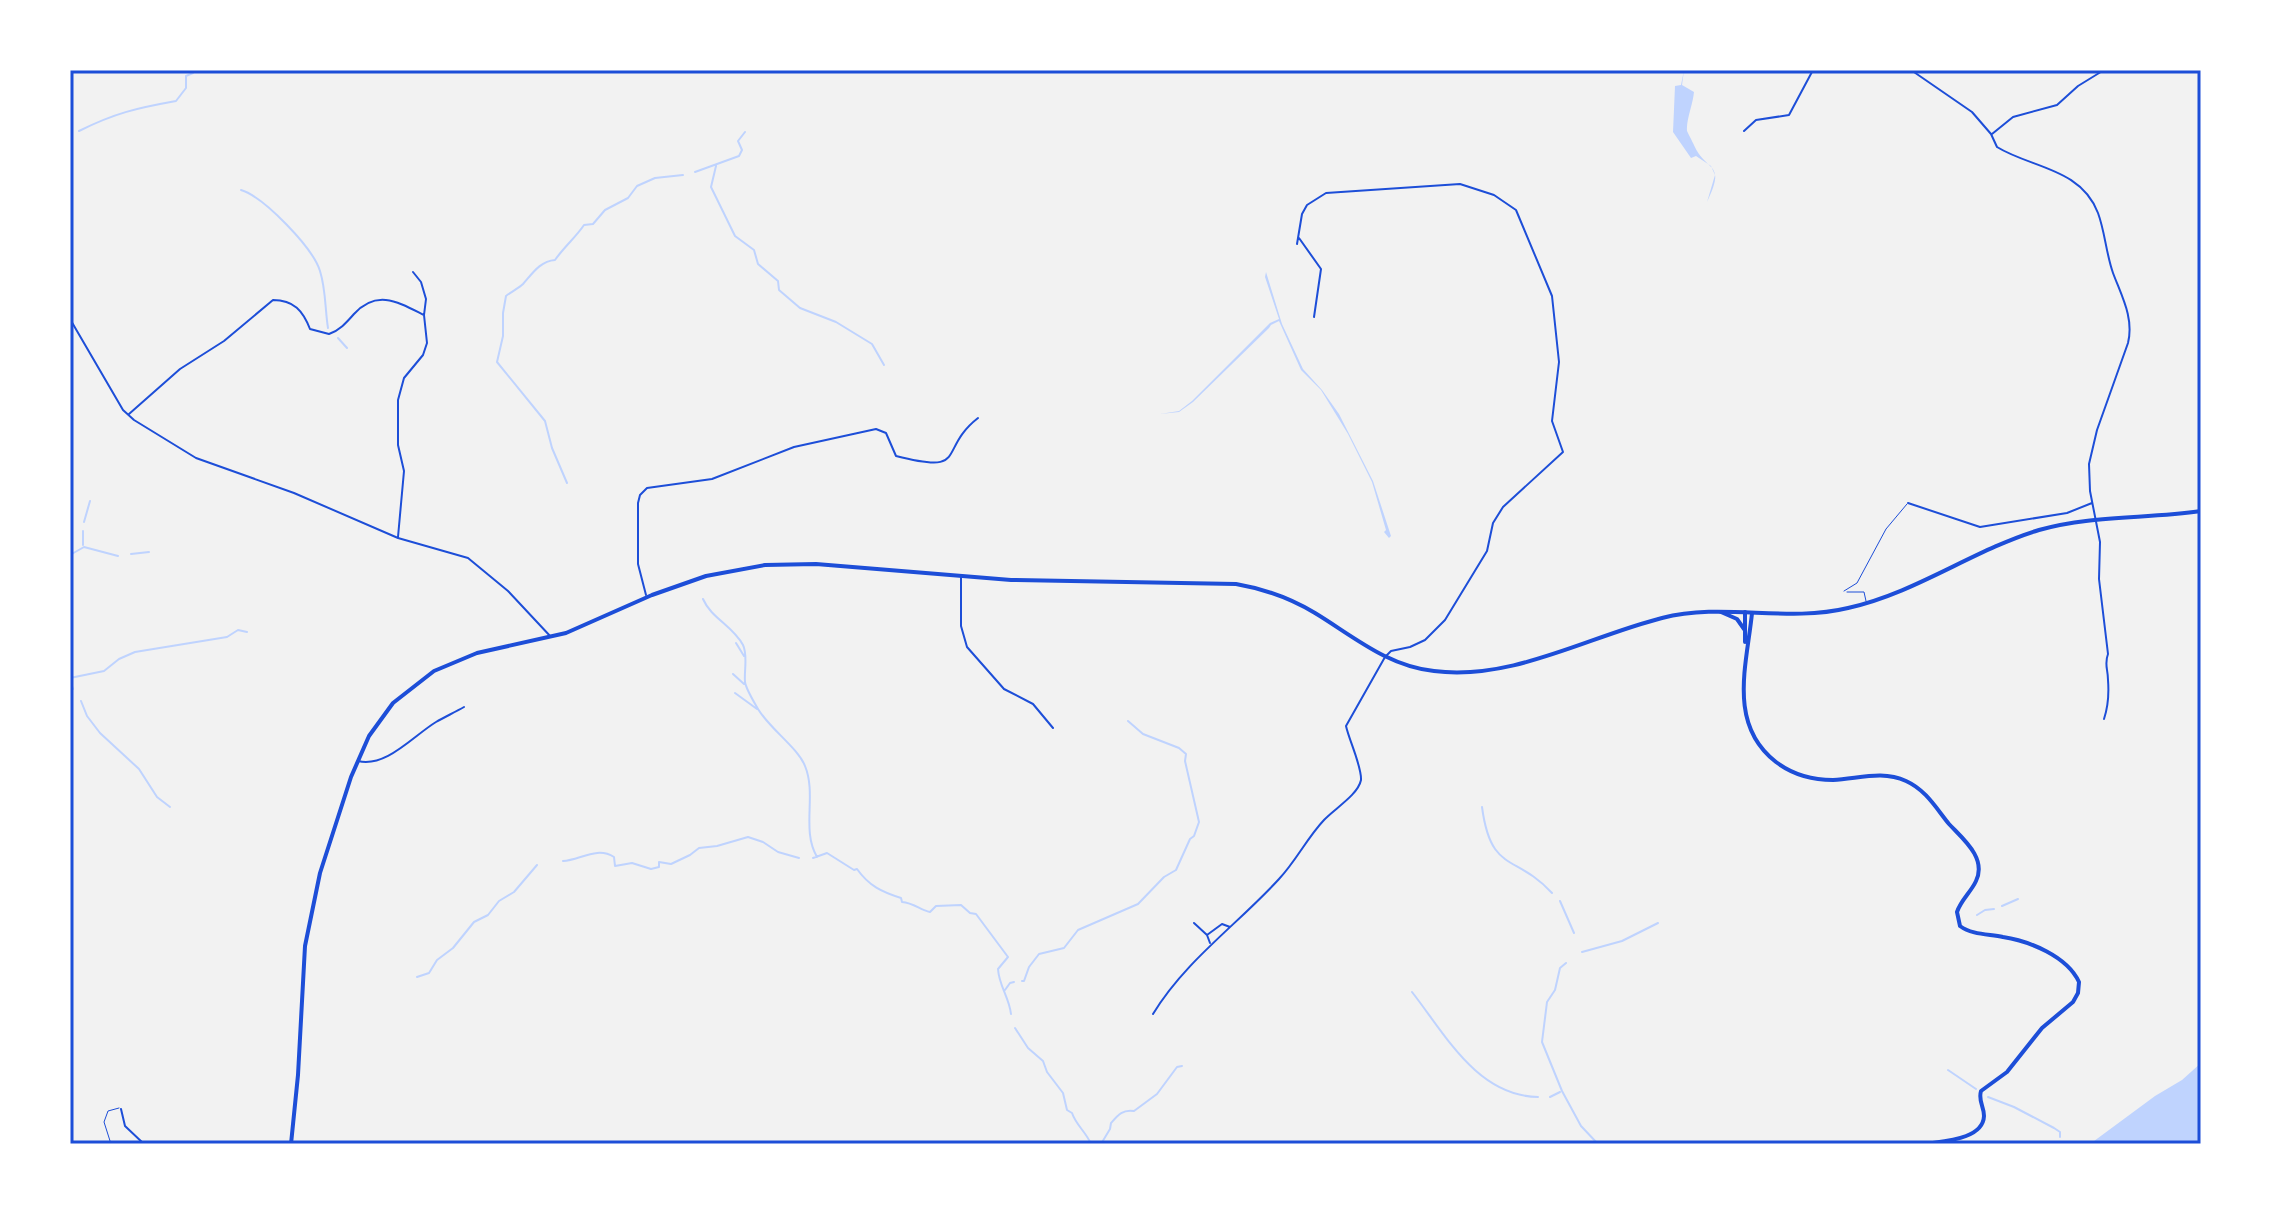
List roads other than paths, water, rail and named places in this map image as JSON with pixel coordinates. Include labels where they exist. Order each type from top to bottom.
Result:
[{"type":"main road","points":[[291,1144],[310,913],[357,761],[385,713],[421,679],[452,662],[477,653],[551,638],[647,597],[706,576],[765,565],[816,564],[970,578],[1236,584],[1258,588],[1297,603],[1385,657],[1423,670],[1467,673],[1512,666],[1660,618],[1690,612],[1811,614],[1867,604],[2027,534],[2064,524],[2201,511]]},
{"type":"main road","points":[[1718,611],[1734,617],[1744,629]]},
{"type":"main road","points":[[1745,612],[1746,644]]},
{"type":"main road","points":[[1752,613],[1746,644],[1745,713],[1751,730],[1765,752],[1782,766],[1807,777],[1832,780],[1888,776],[1909,782],[1921,790],[1977,859],[1977,878],[1957,912],[1960,926],[1970,932],[2030,944],[2054,956],[2078,979],[2079,991],[2073,1002],[2042,1028],[2007,1072],[1981,1091],[1979,1099],[1984,1117],[1980,1127],[1968,1135],[1925,1144]]},
{"type":"street","points":[[1744,131],[1756,120],[1789,115],[1813,70]]},
{"type":"street","points":[[1911,70],[1964,105],[1991,134],[1995,145],[2001,150],[2060,174],[2088,197],[2098,213],[2111,267],[2130,316],[2128,343],[2090,452],[2089,478],[2097,520],[2099,579],[2108,654],[2104,663],[2109,685],[2104,719]]},
{"type":"street","points":[[1991,134],[2013,117],[2057,105],[2104,70]]},
{"type":"street","points":[[1153,1014],[1211,944],[1282,876],[1323,821],[1357,788],[1360,773],[1346,726],[1385,657],[1391,651],[1425,640],[1445,620],[1487,551],[1493,523],[1508,501],[1563,452],[1552,421],[1559,362],[1552,296],[1516,210],[1494,195],[1460,184],[1326,193],[1307,205],[1302,214],[1297,244]]},
{"type":"street","points":[[1298,237],[1321,269],[1314,317]]},
{"type":"street","points":[[398,538],[404,471],[398,445],[398,400],[404,378],[426,350],[426,299],[421,282],[413,272]]},
{"type":"street","points":[[129,415],[180,369],[224,341],[273,300],[290,302],[304,313],[310,329],[329,334],[343,326],[369,301],[381,299],[397,302],[424,315]]},
{"type":"street","points":[[70,319],[123,410],[129,415],[196,458],[294,493],[398,538],[451,551],[481,567],[551,638]]},
{"type":"street","points":[[647,597],[638,564],[638,499],[647,488],[712,479],[794,447],[876,429],[886,433],[896,456],[941,463],[948,459],[971,423],[978,418]]},
{"type":"street","points":[[1908,503],[1980,527],[2067,513],[2092,503]]},
{"type":"street","points":[[961,577],[961,626],[967,647],[1004,689],[1033,704],[1053,728]]},
{"type":"street","points":[[1405,648],[1408,655]]},
{"type":"street","points":[[357,761],[368,764],[399,749],[434,723],[464,707]]},
{"type":"street","points":[[1194,923],[1207,935],[1211,944]]},
{"type":"street","points":[[1207,935],[1222,924],[1232,927]]},
{"type":"street","points":[[121,1109],[125,1126],[141,1144]]},
{"type":"lane","points":[[1867,604],[1864,592],[1844,591],[1857,583],[1886,529],[1908,503]]},
{"type":"lane","points":[[111,1144],[104,1122],[105,1114],[114,1108],[121,1109]]},
{"type":"water","points":[[1684,70],[1682,85],[1694,92],[1687,131],[1698,153],[1709,164],[1696,156],[1691,158],[1673,132],[1675,86],[1681,85]]},
{"type":"water","points":[[1266,272],[1282,324],[1303,369],[1322,390],[1339,414],[1373,481],[1391,536],[1389,538],[1384,532],[1386,530],[1372,482],[1348,434],[1321,390],[1301,370],[1279,321],[1271,325],[1193,402],[1179,412],[1160,414],[1179,411],[1192,401],[1270,323],[1279,319]]},
{"type":"water","points":[[2201,1063],[2201,1144],[2090,1144],[2182,1080]]},
{"type":"waterway","points":[[79,131],[126,112],[176,101],[186,88],[186,76],[193,73]]},
{"type":"waterway","points":[[695,172],[739,156],[742,150],[738,141],[745,132]]},
{"type":"waterway","points":[[716,166],[711,187],[735,236],[754,250],[758,264],[778,281],[779,290],[800,308],[836,322],[872,344],[884,365]]},
{"type":"waterway","points":[[567,483],[552,448],[545,421],[497,362],[503,336],[506,296],[521,286],[541,265],[555,260],[584,225],[593,224],[605,210],[628,198],[637,186],[655,178],[683,175]]},
{"type":"waterway","points":[[241,190],[274,213],[316,261],[323,285],[328,328]]},
{"type":"waterway","points":[[338,338],[347,348]]},
{"type":"waterway","points":[[84,522],[90,501]]},
{"type":"waterway","points":[[83,531],[83,545]]},
{"type":"waterway","points":[[70,555],[84,547],[118,556]]},
{"type":"waterway","points":[[131,554],[149,552]]},
{"type":"waterway","points":[[703,599],[711,612],[734,632],[743,645],[745,682],[758,709],[805,766],[810,789],[810,835],[817,857]]},
{"type":"waterway","points":[[70,678],[104,671],[135,652],[227,637],[238,630],[247,632]]},
{"type":"waterway","points":[[736,643],[744,656]]},
{"type":"waterway","points":[[733,674],[744,684]]},
{"type":"waterway","points":[[70,680],[73,689]]},
{"type":"waterway","points":[[735,693],[757,709]]},
{"type":"waterway","points":[[81,701],[87,716],[100,733],[139,769],[157,797],[170,807]]},
{"type":"waterway","points":[[1022,981],[1039,954],[1064,948],[1078,930],[1138,904],[1164,877],[1176,870],[1194,836],[1199,822],[1186,754],[1179,748],[1143,734],[1128,721]]},
{"type":"waterway","points":[[1482,807],[1486,828],[1498,853],[1552,893]]},
{"type":"waterway","points":[[563,861],[601,853],[614,857],[615,866],[632,863],[651,869],[659,867],[659,862],[671,864],[699,848],[748,837],[778,852],[799,858]]},
{"type":"waterway","points":[[813,858],[827,853],[857,869],[876,888],[926,911],[930,912],[936,906],[961,905],[976,914],[1008,957],[998,969],[1011,1014]]},
{"type":"waterway","points":[[417,977],[429,973],[437,960],[453,948],[474,922],[488,915],[499,901],[514,892],[537,865]]},
{"type":"waterway","points":[[2002,906],[2018,899]]},
{"type":"waterway","points":[[1560,901],[1574,933]]},
{"type":"waterway","points":[[1977,915],[1994,909]]},
{"type":"waterway","points":[[1582,952],[1622,941],[1658,923]]},
{"type":"waterway","points":[[1566,963],[1560,968],[1555,990],[1547,1002],[1542,1042],[1562,1091],[1581,1126],[1598,1144]]},
{"type":"waterway","points":[[1005,990],[1014,982]]},
{"type":"waterway","points":[[1412,992],[1464,1060],[1480,1074],[1516,1094],[1538,1097]]},
{"type":"waterway","points":[[1015,1028],[1028,1048],[1043,1061],[1047,1072],[1063,1093],[1067,1110],[1091,1144]]},
{"type":"waterway","points":[[1101,1144],[1116,1117],[1134,1111],[1157,1094],[1177,1067],[1182,1066]]},
{"type":"waterway","points":[[1948,1070],[1976,1089]]},
{"type":"waterway","points":[[1550,1097],[1560,1092]]},
{"type":"waterway","points":[[1988,1097],[2054,1128],[2060,1132],[2060,1137]]}]
